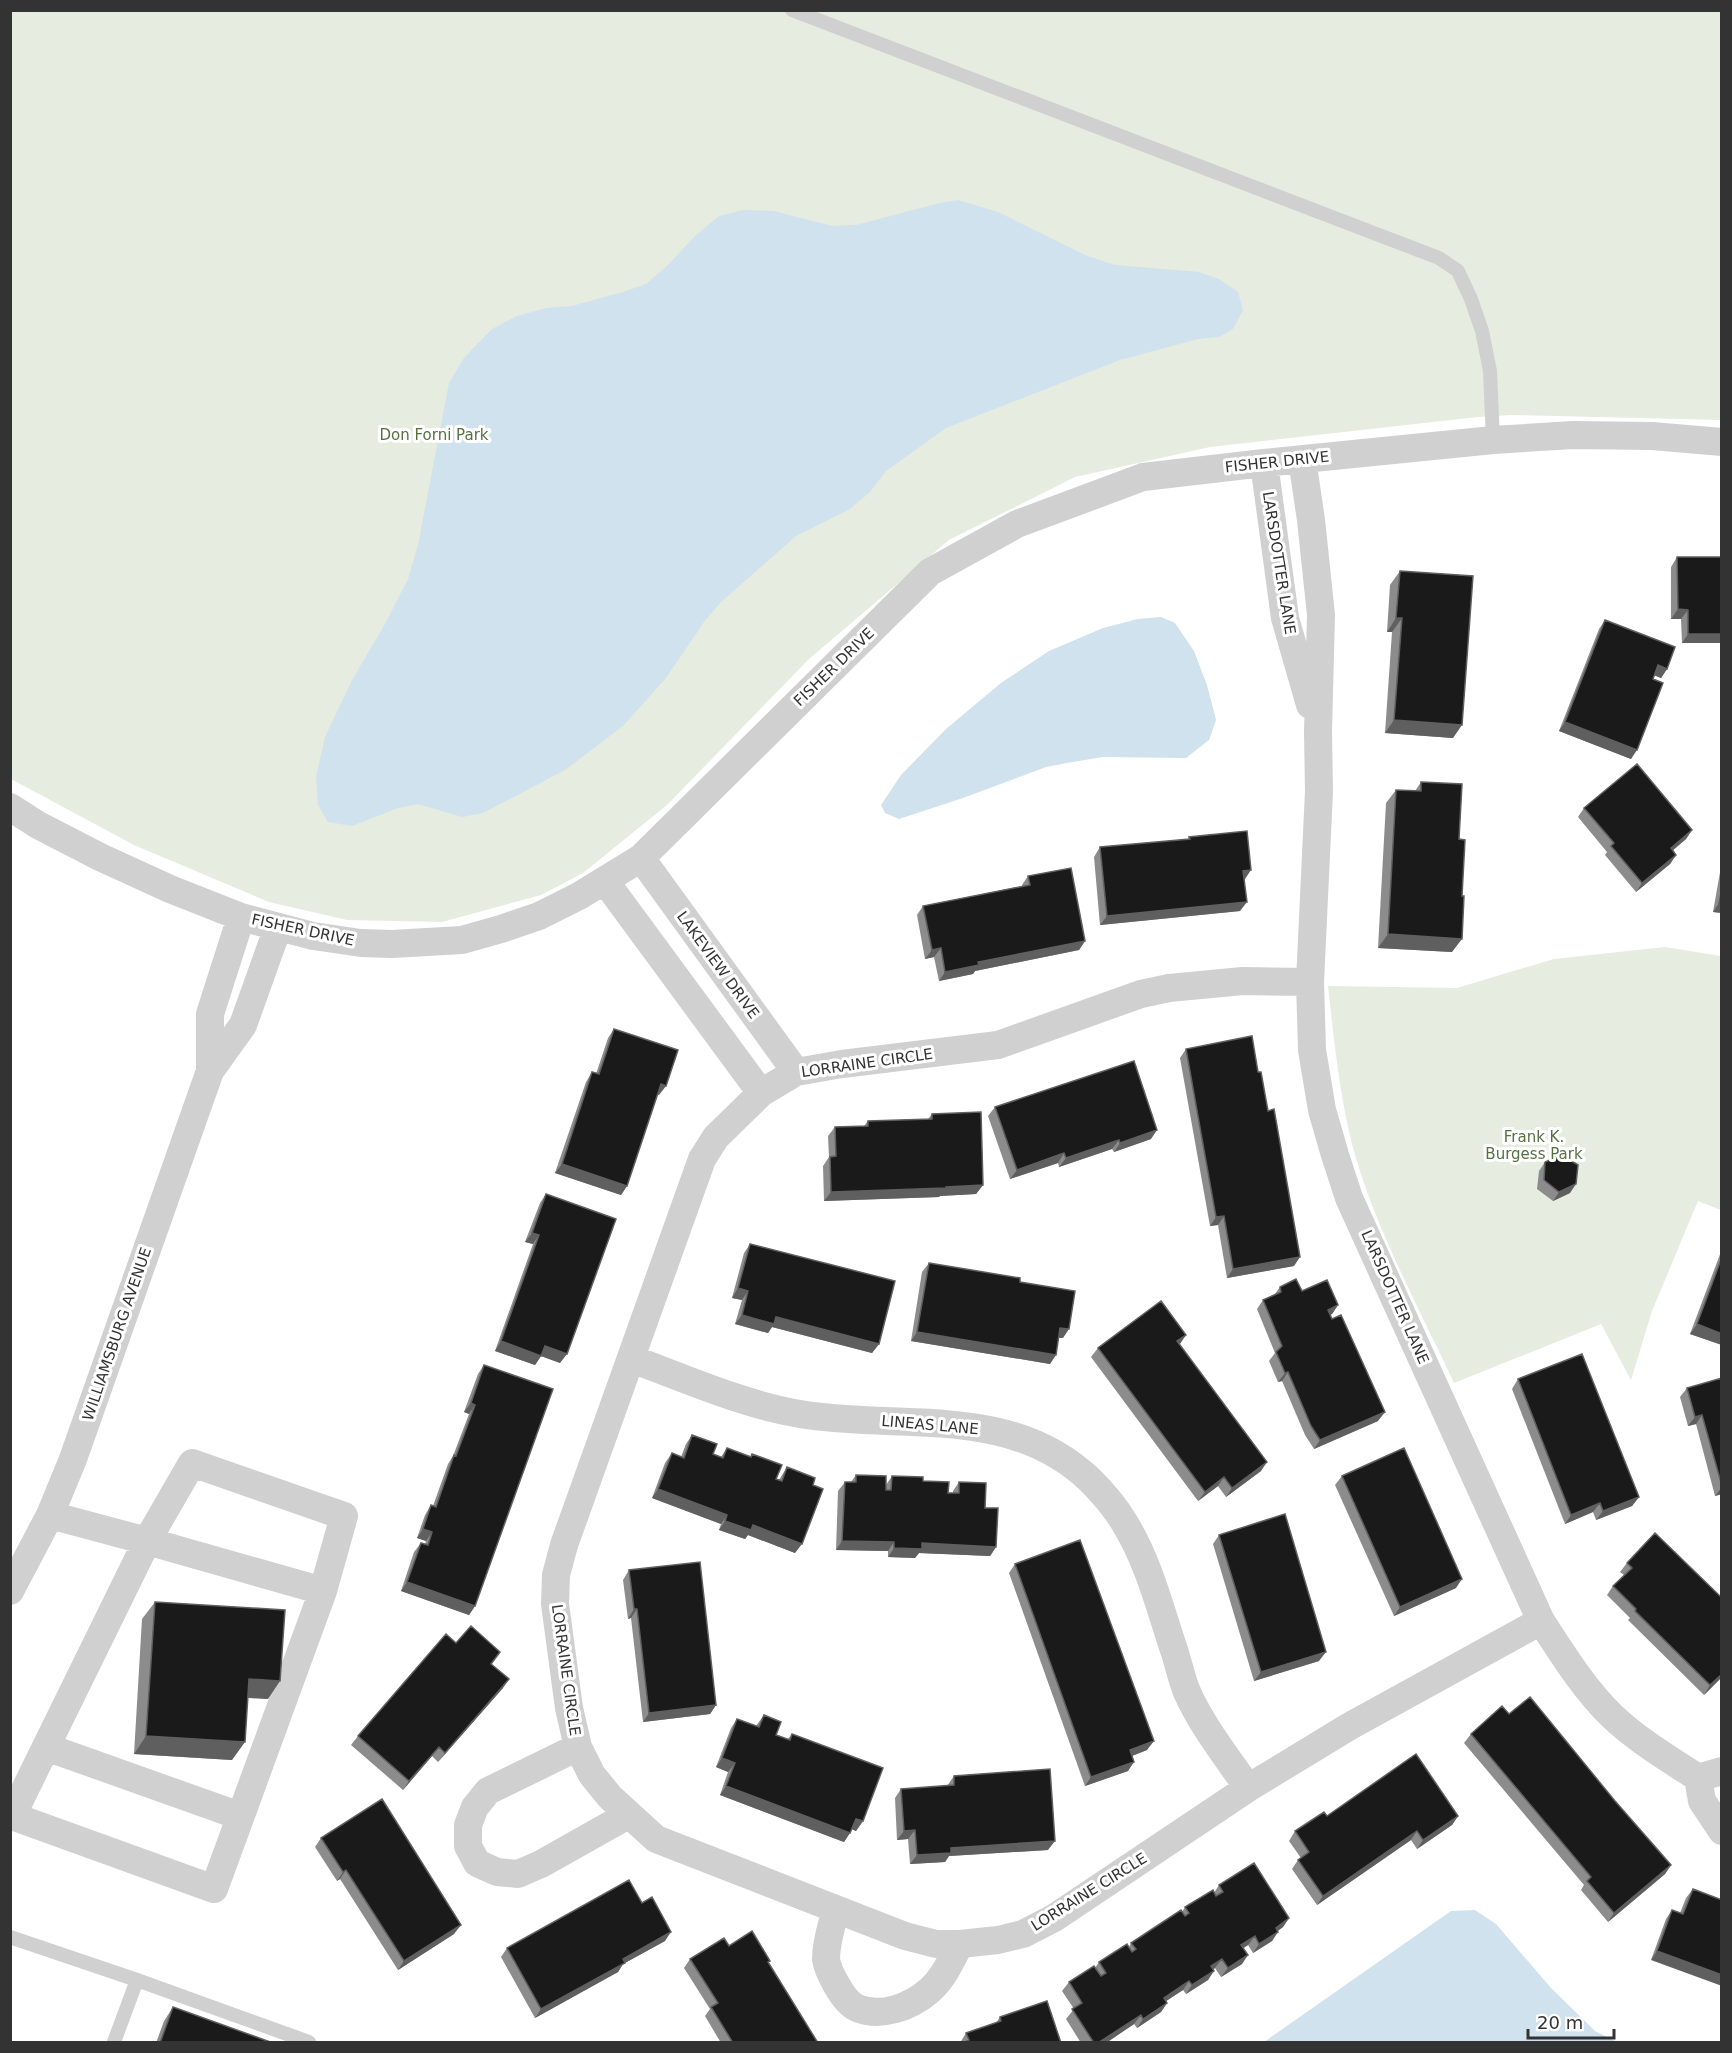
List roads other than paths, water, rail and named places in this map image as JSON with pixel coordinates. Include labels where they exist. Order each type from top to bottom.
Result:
[{"type":"street","name":"FISHER DRIVE","points":[[10,807],[38,825],[100,857],[170,889],[241,917],[313,936],[361,943],[392,945],[462,940],[539,916],[605,881],[641,858],[930,572],[1017,524],[1143,477],[1493,440],[1573,435],[1641,436],[1722,442]]},
{"type":"street","name":"LARSDOTTER LANE","points":[[1302,459],[1321,615],[1319,791],[1310,982],[1312,1050],[1322,1110],[1335,1155],[1349,1198],[1540,1621],[1577,1675],[1612,1716],[1649,1745],[1710,1774],[1702,1801],[1722,1832]]},
{"type":"street","name":"LARSDOTTER LANE","points":[[1264,463],[1285,618],[1318,732]]},
{"type":"street","name":"LAKEVIEW DRIVE","points":[[641,858],[796,1072]]},
{"type":"street","points":[[605,881],[760,1093]]},
{"type":"street","name":"WILLIAMSBURG AVENUE","points":[[210,1071],[210,1014],[241,917]]},
{"type":"street","name":"WILLIAMSBURG AVENUE","points":[[10,1591],[50,1515],[77,1448],[210,1071],[243,1025],[278,927]]},
{"type":"street","name":"LORRAINE CIRCLE","points":[[1310,982],[1244,981],[1169,988],[1141,994],[998,1045],[796,1072],[760,1093],[716,1137],[702,1159],[564,1545],[556,1575],[555,1604],[569,1708],[578,1747],[591,1775],[628,1815],[656,1839],[905,1936],[936,1944],[998,1940],[1023,1934],[1054,1918],[1248,1788],[1350,1725],[1540,1621]]},
{"type":"street","name":"LINEAS LANE","points":[[632,1359],[766,1407],[802,1415],[961,1424],[1017,1436],[1040,1445],[1072,1464],[1102,1492],[1124,1520],[1143,1556],[1187,1692],[1248,1788]]},
{"type":"street","points":[[192,1463],[344,1516],[323,1591],[214,1889],[12,1815],[147,1540],[192,1463]]},
{"type":"street","points":[[50,1515],[147,1540],[323,1591]]},
{"type":"street","points":[[46,1747],[240,1816]]},
{"type":"street","points":[[578,1747],[488,1791],[475,1807],[468,1825],[468,1846],[477,1863],[497,1872],[518,1874],[541,1864],[628,1815]]},
{"type":"street","points":[[836,1909],[828,1938],[826,1960],[843,1996],[856,2008],[875,2011],[896,2010],[929,1991],[943,1975],[960,1944]]},
{"type":"lane","points":[[792,10],[1439,258],[1458,271],[1482,331],[1490,371],[1493,440]]},
{"type":"lane","points":[[10,1937],[137,1980],[309,2043]]},
{"type":"lane","points":[[114,2043],[137,1980]]},
{"type":"water","points":[[958,200],[998,212],[1085,255],[1115,265],[1199,272],[1219,279],[1238,292],[1243,310],[1233,329],[1219,337],[1198,339],[1120,360],[946,428],[886,471],[870,492],[850,509],[796,536],[721,602],[704,622],[666,678],[623,726],[565,770],[483,813],[462,817],[418,804],[398,808],[352,826],[328,822],[318,805],[316,777],[325,737],[352,680],[408,579],[418,545],[449,383],[464,358],[492,329],[517,316],[546,308],[572,306],[646,284],[719,216],[743,210],[774,211],[832,226],[856,225]]},
{"type":"water","points":[[1161,617],[1175,623],[1194,651],[1207,685],[1216,720],[1209,740],[1186,758],[1103,757],[1067,763],[1046,767],[899,819],[885,813],[881,805],[901,775],[946,729],[1001,683],[1049,651],[1103,628],[1138,619]]},
{"type":"water","points":[[1475,1910],[1496,1924],[1551,1988],[1595,2031],[1617,2042],[1264,2042],[1451,1911]]},
{"type":"park label","name":"Don Forni Park","points":[[434,435]]},
{"type":"park label","name":"Frank K. Burgess Park","points":[[1534,1146]]}]
